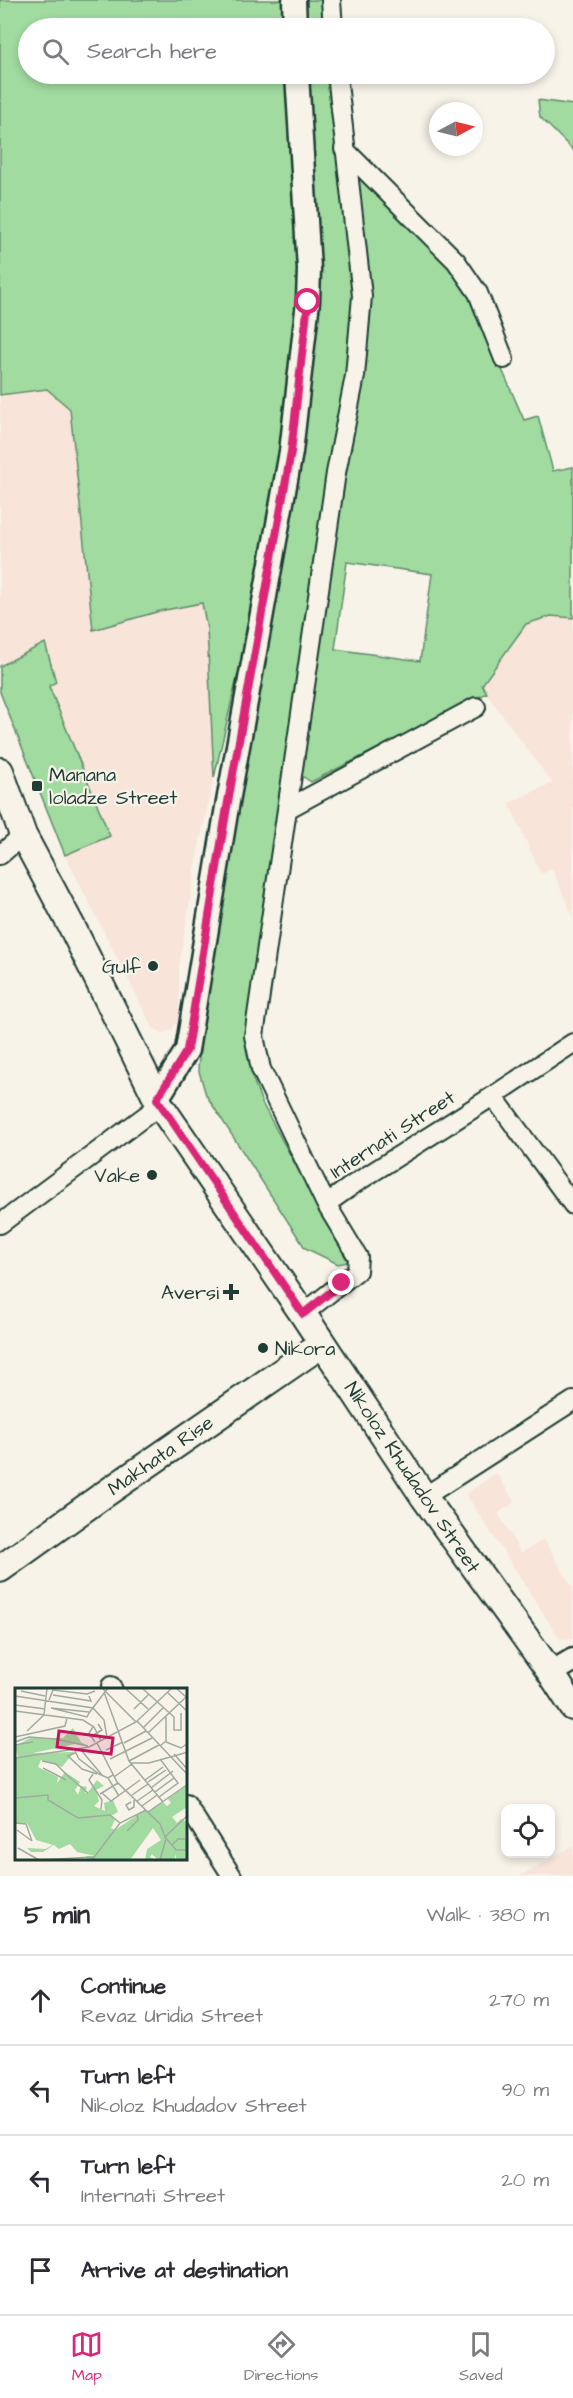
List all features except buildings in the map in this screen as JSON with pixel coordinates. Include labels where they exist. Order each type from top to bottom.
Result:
[{"type":"main road","name":"Nikoloz Khudadov Street","points":[[0,771],[23,835],[77,937],[159,1102],[424,1497],[573,1707]]},
{"type":"main road","name":"Makhata Rise","points":[[0,1569],[322,1344]]},
{"type":"street","points":[[294,0],[295,18]]},
{"type":"street","points":[[331,0],[332,18]]},
{"type":"street","points":[[0,1224],[159,1102],[187,1050],[226,813],[291,452],[308,302],[309,269],[298,84]]},
{"type":"street","points":[[327,1204],[261,1069],[255,1051],[254,1036],[336,473],[355,376],[362,296],[338,84]]},
{"type":"street","points":[[344,149],[456,261],[478,293],[504,360]]},
{"type":"street","points":[[289,808],[476,707]]},
{"type":"street","points":[[0,855],[23,835]]},
{"type":"street","name":"Internati Street","points":[[303,1314],[357,1271],[358,1257],[327,1204],[354,1184],[573,1042]]},
{"type":"street","points":[[493,1096],[573,1205]]},
{"type":"street","points":[[424,1497],[573,1401]]},
{"type":"street","points":[[551,1673],[573,1660]]},
{"type":"street","points":[[188,1807],[232,1876]]},
{"type":"shaded area","points":[[48,389],[70,408],[93,630],[160,611],[202,603],[207,629],[214,778],[200,840],[179,966],[179,1018],[172,1030],[163,1033],[153,1028],[65,855],[110,836],[49,686],[46,644],[0,666],[0,395]]},
{"type":"shaded area","points":[[551,616],[573,618],[573,917],[552,869],[541,874],[509,803],[552,783],[481,686],[526,624]]},
{"type":"shaded area","points":[[496,1473],[515,1502],[498,1513],[521,1553],[544,1539],[573,1589],[573,1638],[560,1639],[466,1494]]},
{"type":"shaded area","points":[[573,1846],[573,1876],[519,1876],[555,1858]]},
{"type":"green space","points":[[0,0],[283,0],[284,18],[18,18],[18,84],[289,84],[301,286],[266,550],[214,778],[207,629],[202,603],[160,611],[93,630],[70,409],[47,389],[0,395]]},
{"type":"green space","points":[[305,0],[324,0],[325,18],[306,18]]},
{"type":"green space","points":[[309,84],[332,84],[354,310],[352,355],[246,1033],[253,1079],[262,1103],[348,1262],[338,1264],[305,1248],[206,1095],[198,1068],[211,946],[316,234]]},
{"type":"green space","points":[[538,100],[573,105],[573,150],[540,117]]},
{"type":"green space","points":[[358,168],[445,256],[470,296],[524,420],[538,416],[553,471],[573,467],[573,618],[551,616],[526,624],[482,685],[487,693],[311,782],[302,776],[359,368],[351,173]],"holes":[[[347,562],[432,574],[420,661],[335,649]]]},
{"type":"green space","points":[[45,643],[56,682],[49,686],[110,836],[65,855],[0,692],[0,666]]},
{"type":"place","name":"Manana loladze Street","points":[[37,786]]},
{"type":"place","name":"Gulf","points":[[153,966]]},
{"type":"place","name":"Vake","points":[[152,1175]]},
{"type":"place","name":"Aversi","points":[[231,1292]]},
{"type":"place","name":"Nikora","points":[[263,1348]]},
{"type":"route","points":[[308,302],[291,452],[226,813],[187,1050],[157,1099],[303,1314],[342,1283]]}]
